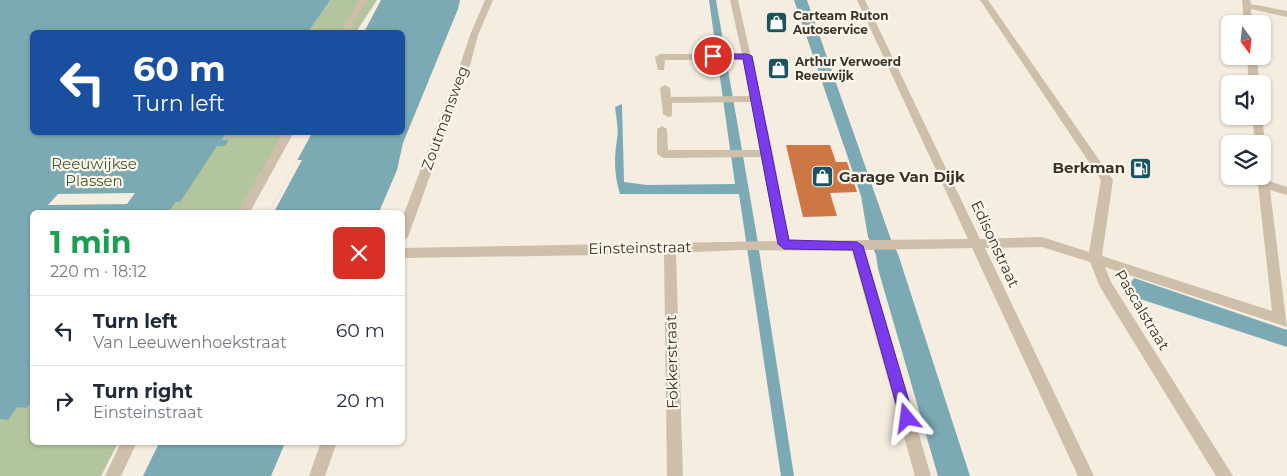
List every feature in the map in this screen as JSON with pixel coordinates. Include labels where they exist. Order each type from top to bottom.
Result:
[{"type":"street","points":[[346,30],[363,0]]},
{"type":"street","name":"Zoutmansweg","points":[[405,229],[466,62],[474,35],[489,0]]},
{"type":"street","points":[[734,0],[784,244]]},
{"type":"street","name":"Edisonstraat","points":[[861,0],[1086,476]]},
{"type":"street","points":[[984,0],[1107,180],[1095,258]]},
{"type":"street","points":[[1247,3],[1287,14]]},
{"type":"street","points":[[661,68],[660,57],[747,56]]},
{"type":"street","points":[[665,88],[668,114]]},
{"type":"street","points":[[666,100],[755,99]]},
{"type":"street","points":[[662,129],[663,154],[766,153]]},
{"type":"street","points":[[245,210],[287,135]]},
{"type":"street","points":[[1271,183],[1287,191]]},
{"type":"street","points":[[1264,185],[1284,320]]},
{"type":"street","name":"Einsteinstraat","points":[[405,253],[784,244],[896,245],[1042,242],[1284,320]]},
{"type":"street","points":[[863,245],[923,476]]},
{"type":"street","name":"Fokkerstraat","points":[[670,248],[675,476]]},
{"type":"street","name":"Pascalstraat","points":[[1095,258],[1105,283],[1224,476]]},
{"type":"street","points":[[113,476],[128,445]]},
{"type":"street","points":[[317,476],[328,445]]},
{"type":"green space","name":"Reeuwijkse Plassen","points":[[0,0],[377,0],[357,30],[30,30],[30,135],[290,135],[240,210],[30,210],[30,445],[117,445],[101,476],[0,476]]},
{"type":"water","name":"Reeuwijkse Plassen","points":[[0,0],[330,0],[309,30],[30,30],[30,135],[224,135],[222,140],[229,140],[225,146],[217,146],[180,202],[176,202],[170,210],[30,210],[30,404],[26,408],[17,407],[8,420],[0,419]]},
{"type":"water","points":[[381,0],[460,0],[403,143],[397,170],[380,210],[270,210],[311,135],[405,135],[405,30],[365,30]]},
{"type":"water","points":[[709,0],[716,0],[757,237],[794,476],[781,476],[739,194],[620,194],[617,180],[615,160],[618,132],[615,107],[622,104],[624,182],[647,185],[735,184]]},
{"type":"water","points":[[794,0],[807,0],[890,237],[898,254],[970,476],[938,476],[878,269],[876,255],[868,237],[861,196]]},
{"type":"water","points":[[1134,278],[1287,330],[1287,347],[1134,297],[1130,288]]},
{"type":"water","points":[[158,445],[284,445],[271,476],[143,476]]},
{"type":"pier","points":[[297,160],[302,160],[275,210],[270,210]]},
{"type":"pier","points":[[135,193],[127,204],[48,205],[58,194]]},
{"type":"building","name":"Garage Van Dijk","points":[[786,145],[830,145],[836,162],[847,162],[857,192],[830,193],[837,216],[803,217]]},
{"type":"place","name":"Carteam Ruton Autoservice","points":[[777,23]]},
{"type":"place","name":"Arthur Verwoerd Reeuwijk","points":[[779,69]]},
{"type":"place","name":"Berkman","points":[[1141,168]]},
{"type":"place","name":"Garage Van Dijk","points":[[823,177]]},
{"type":"route","points":[[713,56],[747,56],[784,244],[857,246],[907,418]]}]
